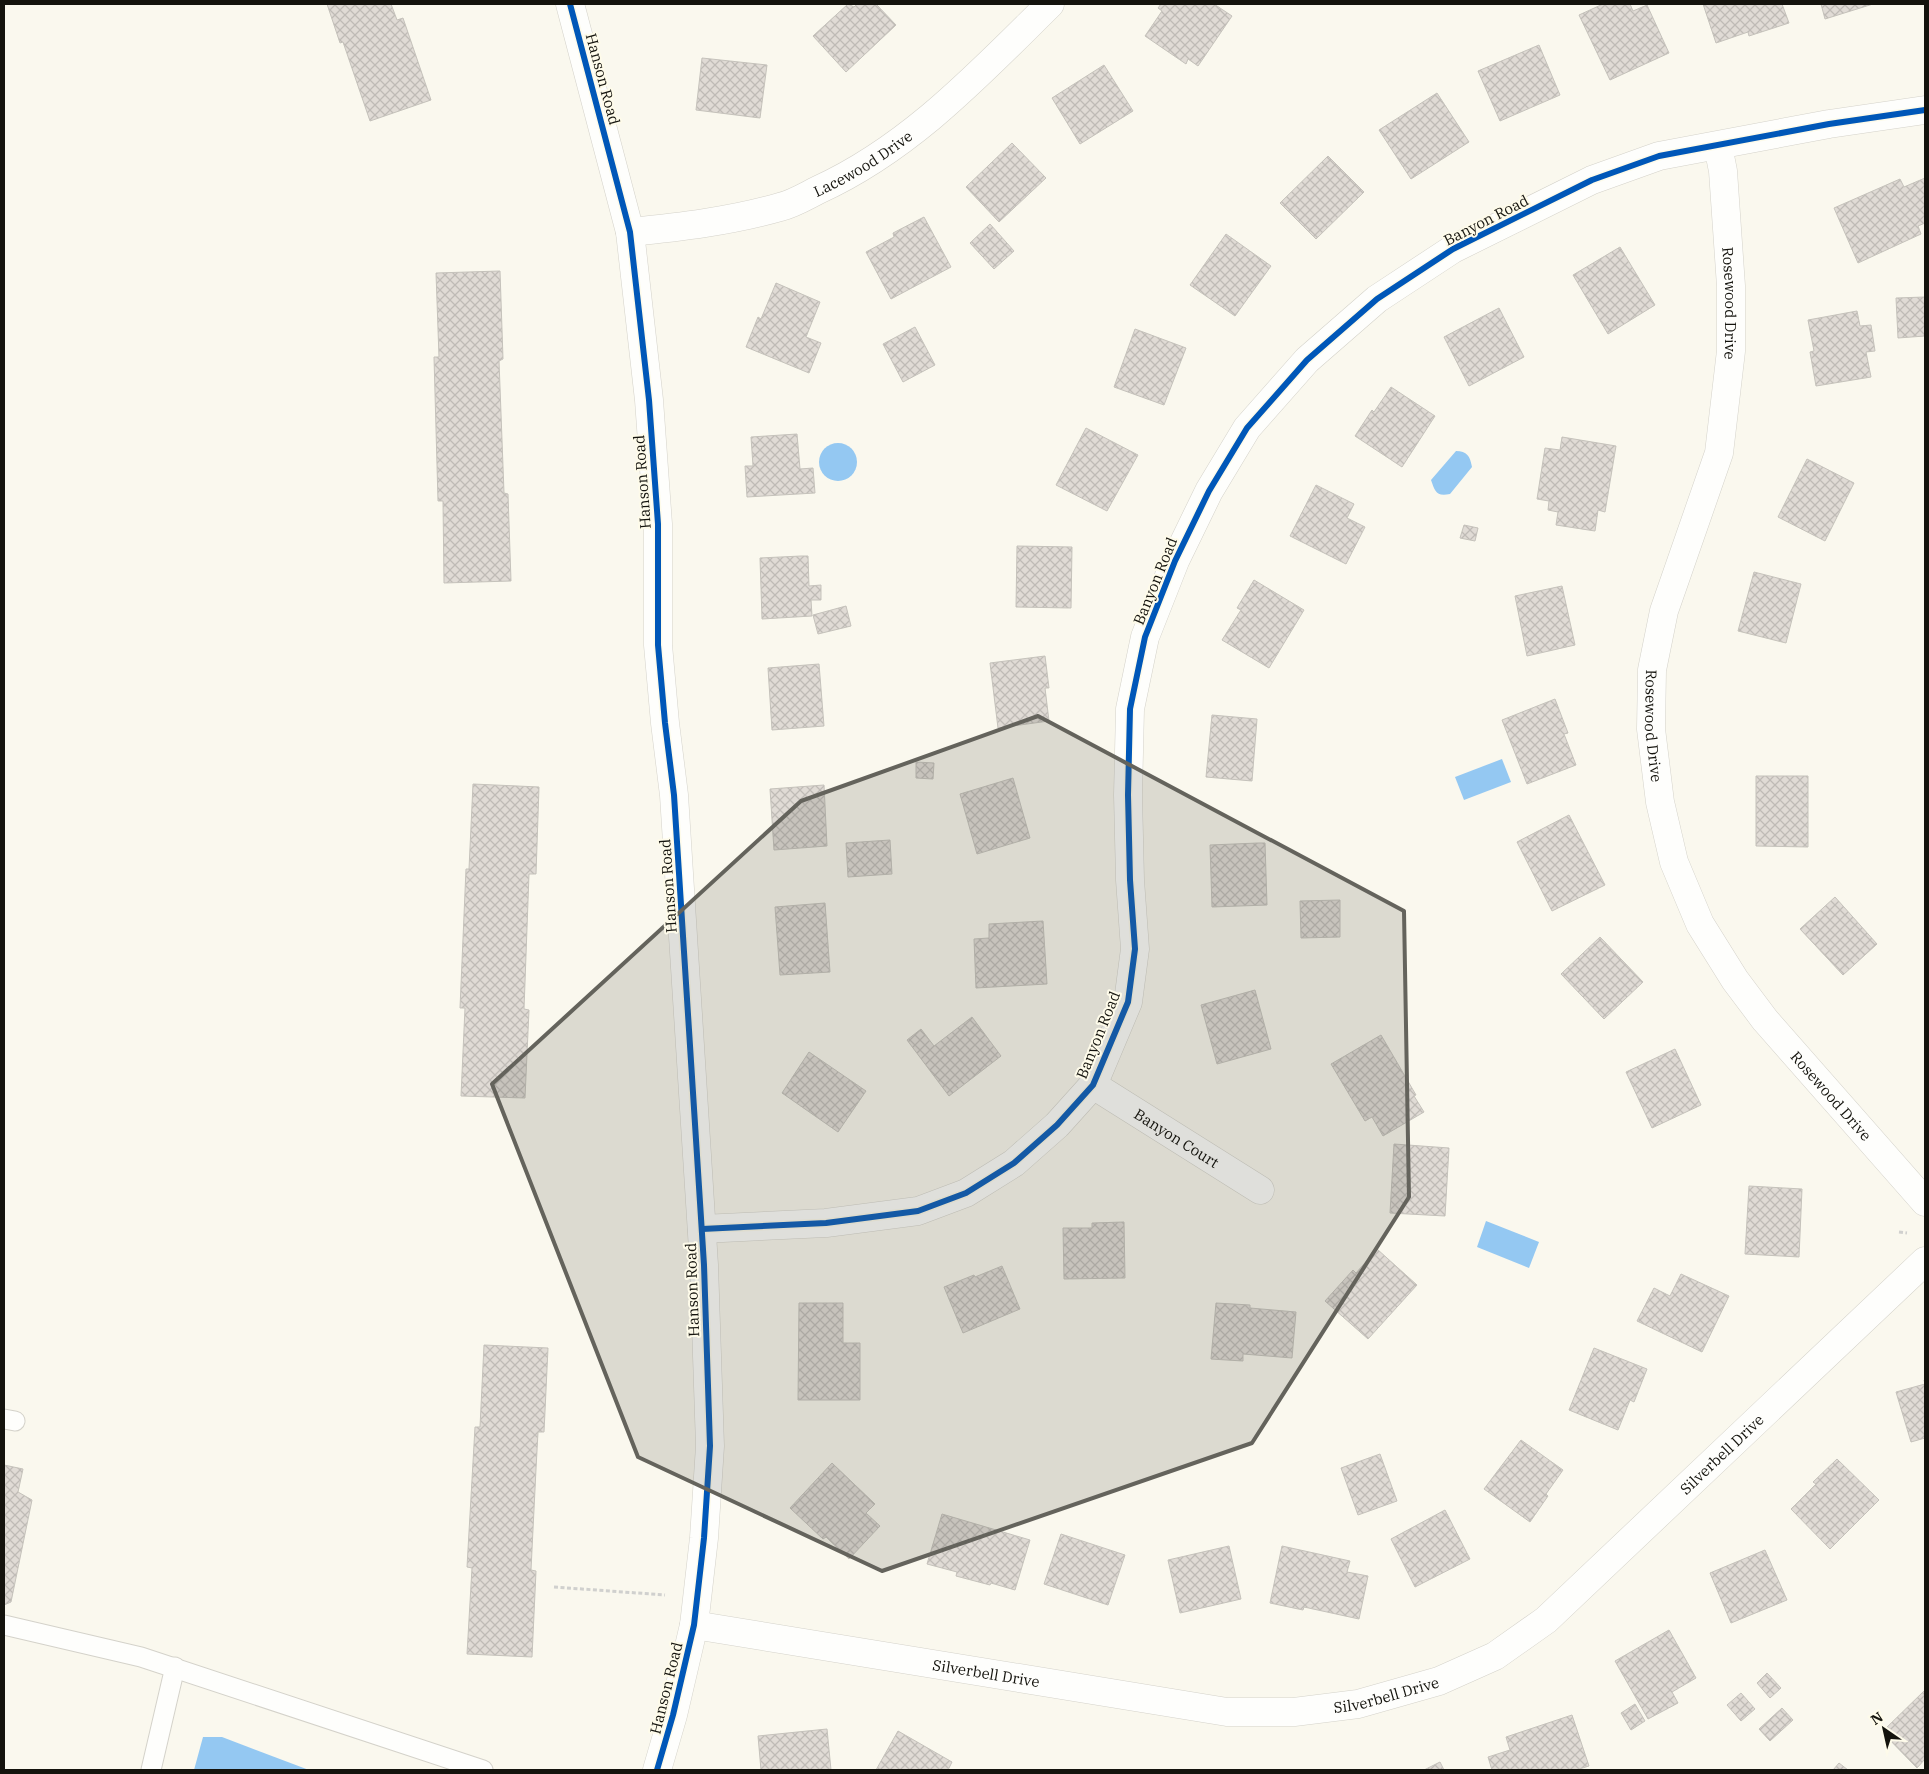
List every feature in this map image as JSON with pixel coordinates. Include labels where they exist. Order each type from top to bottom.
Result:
[{"type":"street","name":"Hanson Road","points":[[570,4],[630,232],[649,400],[658,524],[658,644],[674,795],[702,1229],[710,1446],[704,1538],[694,1625],[673,1716],[657,1770]]},
{"type":"street","name":"Lacewood Drive","points":[[630,232],[699,225],[782,207],[844,179],[904,140],[971,82],[1050,4]]},
{"type":"street","name":"Banyon Road","points":[[702,1229],[826,1223],[918,1211],[966,1193],[1014,1163],[1057,1126],[1093,1085],[1128,1002],[1135,949],[1130,880],[1128,795],[1130,709],[1146,637],[1175,561],[1209,491],[1247,428],[1307,360],[1377,299],[1453,249],[1592,180],[1660,156],[1829,124],[1925,110]]},
{"type":"street","name":"Rosewood Drive","points":[[1718,146],[1723,179],[1731,286],[1731,351],[1718,453],[1664,611],[1652,670],[1651,729],[1660,802],[1674,862],[1700,924],[1735,980],[1765,1020],[1925,1202]]},
{"type":"street","name":"Banyon Court","points":[[1093,1085],[1260,1190]]},
{"type":"street","name":"Silverbell Drive","points":[[694,1625],[1227,1712],[1294,1712],[1358,1704],[1440,1681],[1495,1656],[1546,1620],[1925,1261]]},
{"type":"lane","points":[[4,1625],[141,1657],[175,1667],[483,1770]]},
{"type":"lane","points":[[151,1770],[175,1667]]},
{"type":"path","points":[[1899,1232],[1907,1233]]},
{"type":"path","points":[[554,1587],[672,1595]]},
{"type":"highlighted area","points":[[1038,716],[1404,911],[1409,1197],[1252,1443],[882,1571],[638,1457],[492,1084],[801,801]]},
{"type":"water","points":[[838,443],[851,449],[857,462],[851,475],[838,481],[825,475],[819,462],[825,449]]},
{"type":"water","points":[[1456,451],[1467,455],[1472,467],[1450,494],[1439,494],[1431,480]]},
{"type":"water","points":[[1502,759],[1511,782],[1464,800],[1455,777]]},
{"type":"water","points":[[1486,1221],[1539,1242],[1529,1268],[1477,1247]]},
{"type":"water","points":[[203,1737],[222,1737],[309,1770],[194,1770]]},
{"type":"building","points":[[327,4],[391,4],[397,20],[403,18],[431,100],[370,121],[343,42],[340,43]]},
{"type":"building","points":[[848,4],[854,7],[857,4],[876,4],[896,25],[846,72],[813,36]]},
{"type":"building","points":[[1161,4],[1214,4],[1232,16],[1198,66],[1188,59],[1186,64],[1145,36],[1162,11],[1158,8]]},
{"type":"building","points":[[1603,4],[1630,4],[1633,11],[1647,5],[1669,53],[1610,80],[1579,15]]},
{"type":"building","points":[[1703,4],[1782,4],[1789,23],[1749,36],[1748,32],[1716,43]]},
{"type":"building","points":[[1821,4],[1873,4],[1825,19]]},
{"type":"building","points":[[1539,45],[1560,95],[1500,121],[1478,71]]},
{"type":"building","points":[[702,58],[767,65],[760,118],[696,110]]},
{"type":"building","points":[[1104,65],[1133,111],[1080,144],[1052,98]]},
{"type":"building","points":[[1437,93],[1469,142],[1411,179],[1379,130]]},
{"type":"building","points":[[1012,143],[1046,178],[999,222],[966,187]]},
{"type":"building","points":[[1328,156],[1364,192],[1316,239],[1280,203]]},
{"type":"building","points":[[1925,178],[1925,223],[1918,226],[1921,234],[1858,263],[1834,208],[1900,179],[1904,187]]},
{"type":"building","points":[[924,217],[951,267],[891,299],[866,252],[894,237],[893,233]]},
{"type":"building","points":[[990,224],[1014,251],[994,269],[970,243]]},
{"type":"building","points":[[1226,234],[1271,266],[1235,316],[1190,285]]},
{"type":"building","points":[[1620,247],[1655,305],[1608,334],[1573,275]]},
{"type":"building","points":[[500,271],[503,359],[499,361],[504,493],[508,494],[511,581],[444,583],[443,501],[438,501],[434,357],[439,357],[436,273]]},
{"type":"building","points":[[776,283],[820,302],[806,337],[821,343],[809,373],[746,347],[758,317],[761,319]]},
{"type":"building","points":[[1925,297],[1925,336],[1898,338],[1896,298]]},
{"type":"building","points":[[1499,308],[1524,357],[1469,386],[1444,337]]},
{"type":"building","points":[[1857,311],[1860,326],[1871,325],[1875,351],[1866,352],[1871,377],[1816,386],[1810,352],[1814,351],[1808,320]]},
{"type":"building","points":[[915,327],[935,365],[903,382],[883,344]]},
{"type":"building","points":[[1135,329],[1186,348],[1164,405],[1114,387]]},
{"type":"building","points":[[1391,387],[1435,416],[1402,467],[1355,436],[1372,410],[1374,412]]},
{"type":"building","points":[[1086,428],[1138,455],[1107,511],[1056,485]]},
{"type":"building","points":[[797,434],[800,469],[813,468],[815,493],[747,497],[745,466],[753,466],[751,437]]},
{"type":"building","points":[[1562,437],[1616,446],[1605,512],[1598,510],[1595,531],[1556,525],[1558,512],[1548,510],[1549,501],[1537,499],[1545,448],[1560,450]]},
{"type":"building","points":[[1807,459],[1854,483],[1825,541],[1778,517]]},
{"type":"building","points":[[1316,485],[1354,504],[1347,518],[1365,527],[1346,564],[1290,536]]},
{"type":"building","points":[[1464,525],[1478,528],[1475,541],[1460,538]]},
{"type":"building","points":[[1017,546],[1072,547],[1071,608],[1016,607]]},
{"type":"building","points":[[808,556],[809,586],[821,585],[821,600],[811,600],[812,616],[762,619],[760,558]]},
{"type":"building","points":[[1754,572],[1801,584],[1786,643],[1738,631]]},
{"type":"building","points":[[1254,580],[1304,610],[1269,668],[1222,640],[1241,610],[1237,608]]},
{"type":"building","points":[[1562,586],[1575,645],[1527,656],[1515,596]]},
{"type":"building","points":[[846,606],[851,626],[818,634],[813,615]]},
{"type":"building","points":[[1045,656],[1049,688],[1045,688],[1049,721],[998,728],[990,663]]},
{"type":"building","points":[[819,664],[824,726],[772,730],[768,668]]},
{"type":"building","points":[[1555,699],[1568,733],[1564,734],[1576,765],[1527,784],[1502,720]]},
{"type":"building","points":[[1212,715],[1257,719],[1252,781],[1206,777]]},
{"type":"building","points":[[916,762],[934,763],[933,779],[916,778]]},
{"type":"building","points":[[1756,776],[1808,776],[1808,847],[1756,846]]},
{"type":"building","points":[[1013,778],[1030,838],[977,854],[960,794]]},
{"type":"building","points":[[473,784],[539,787],[536,874],[529,874],[524,1009],[529,1010],[525,1098],[461,1096],[465,1008],[460,1008],[466,869],[469,869]]},
{"type":"building","points":[[824,785],[827,846],[774,850],[770,789]]},
{"type":"building","points":[[1569,815],[1605,885],[1552,911],[1517,842]]},
{"type":"building","points":[[890,840],[892,874],[848,877],[846,843]]},
{"type":"building","points":[[1265,843],[1267,905],[1212,907],[1210,845]]},
{"type":"building","points":[[1835,897],[1877,944],[1843,975],[1800,929]]},
{"type":"building","points":[[1340,900],[1340,937],[1301,938],[1300,901]]},
{"type":"building","points":[[825,903],[830,972],[780,975],[775,907]]},
{"type":"building","points":[[1043,921],[1047,984],[976,988],[974,939],[989,938],[989,924]]},
{"type":"building","points":[[1600,937],[1643,982],[1604,1019],[1561,974]]},
{"type":"building","points":[[1255,990],[1271,1049],[1217,1064],[1201,1005]]},
{"type":"building","points":[[972,1017],[1001,1056],[949,1096],[907,1040],[921,1029],[934,1046]]},
{"type":"building","points":[[1381,1035],[1424,1112],[1383,1136],[1372,1117],[1365,1121],[1331,1064]]},
{"type":"building","points":[[1675,1049],[1701,1105],[1652,1128],[1626,1072]]},
{"type":"building","points":[[809,1052],[866,1091],[838,1132],[782,1093]]},
{"type":"building","points":[[1394,1144],[1449,1148],[1445,1216],[1390,1213]]},
{"type":"building","points":[[1749,1186],[1802,1189],[1799,1257],[1745,1254]]},
{"type":"building","points":[[1124,1222],[1125,1278],[1064,1279],[1063,1228],[1092,1228],[1092,1223]]},
{"type":"building","points":[[1377,1249],[1417,1285],[1368,1339],[1325,1301],[1353,1270],[1356,1273]]},
{"type":"building","points":[[1002,1266],[1020,1309],[963,1333],[944,1287]]},
{"type":"building","points":[[1681,1274],[1729,1296],[1702,1352],[1637,1321],[1654,1288],[1670,1296]]},
{"type":"building","points":[[799,1303],[843,1303],[843,1343],[860,1343],[860,1400],[798,1400]]},
{"type":"building","points":[[1216,1303],[1250,1305],[1250,1308],[1296,1312],[1292,1358],[1243,1354],[1243,1361],[1211,1359]]},
{"type":"building","points":[[484,1345],[548,1348],[544,1432],[538,1432],[536,1469],[531,1570],[536,1571],[532,1657],[467,1654],[472,1568],[467,1567],[475,1427],[480,1427]]},
{"type":"building","points":[[1594,1348],[1647,1369],[1634,1402],[1630,1400],[1618,1430],[1569,1410]]},
{"type":"building","points":[[1925,1384],[1925,1438],[1911,1442],[1896,1392]]},
{"type":"building","points":[[1521,1440],[1563,1470],[1530,1522],[1484,1489]]},
{"type":"building","points":[[1380,1454],[1397,1501],[1358,1515],[1341,1468]]},
{"type":"building","points":[[1837,1459],[1879,1500],[1830,1549],[1791,1509],[1816,1484],[1813,1482]]},
{"type":"building","points":[[832,1463],[875,1504],[866,1513],[880,1526],[849,1559],[826,1537],[823,1539],[790,1508]]},
{"type":"building","points":[[4,1465],[23,1469],[18,1492],[32,1500],[11,1602],[4,1605]]},
{"type":"building","points":[[1445,1510],[1470,1559],[1415,1587],[1391,1539]]},
{"type":"building","points":[[942,1514],[1030,1540],[1015,1590],[956,1576],[957,1572],[927,1564]]},
{"type":"building","points":[[1061,1534],[1125,1555],[1108,1605],[1044,1584]]},
{"type":"building","points":[[1229,1546],[1241,1599],[1180,1613],[1168,1560]]},
{"type":"building","points":[[1282,1546],[1350,1561],[1347,1572],[1368,1576],[1359,1619],[1304,1607],[1303,1610],[1270,1603]]},
{"type":"building","points":[[1765,1550],[1787,1600],[1731,1623],[1710,1573]]},
{"type":"building","points":[[1669,1630],[1696,1678],[1672,1692],[1678,1703],[1648,1719],[1615,1661]]},
{"type":"building","points":[[1767,1673],[1781,1688],[1770,1698],[1757,1683]]},
{"type":"building","points":[[1925,1690],[1925,1759],[1917,1768],[1882,1732]]},
{"type":"building","points":[[1741,1693],[1755,1709],[1741,1721],[1727,1705]]},
{"type":"building","points":[[1635,1704],[1645,1721],[1631,1730],[1621,1713]]},
{"type":"building","points":[[1782,1708],[1793,1720],[1770,1741],[1759,1729]]},
{"type":"building","points":[[1572,1715],[1589,1766],[1576,1770],[1492,1770],[1488,1757],[1510,1750],[1506,1737]]},
{"type":"building","points":[[827,1729],[831,1770],[761,1770],[758,1736]]},
{"type":"building","points":[[898,1731],[952,1762],[948,1770],[876,1770]]},
{"type":"building","points":[[1440,1762],[1444,1770],[1424,1770]]},
{"type":"building","points":[[1839,1763],[1848,1770],[1833,1770]]},
{"type":"cycle path","points":[[570,4],[630,232],[649,400],[658,524],[658,645],[674,795],[704,1265],[710,1446],[704,1538],[694,1625],[673,1715],[657,1770]]},
{"type":"cycle path","points":[[702,1229],[826,1223],[918,1211],[966,1193],[1014,1163],[1057,1125],[1093,1085],[1128,1002],[1135,949],[1130,880],[1128,795],[1130,709],[1145,637],[1175,561],[1209,491],[1247,428],[1307,360],[1377,299],[1453,249],[1592,180],[1659,156],[1829,124],[1925,110]]}]
